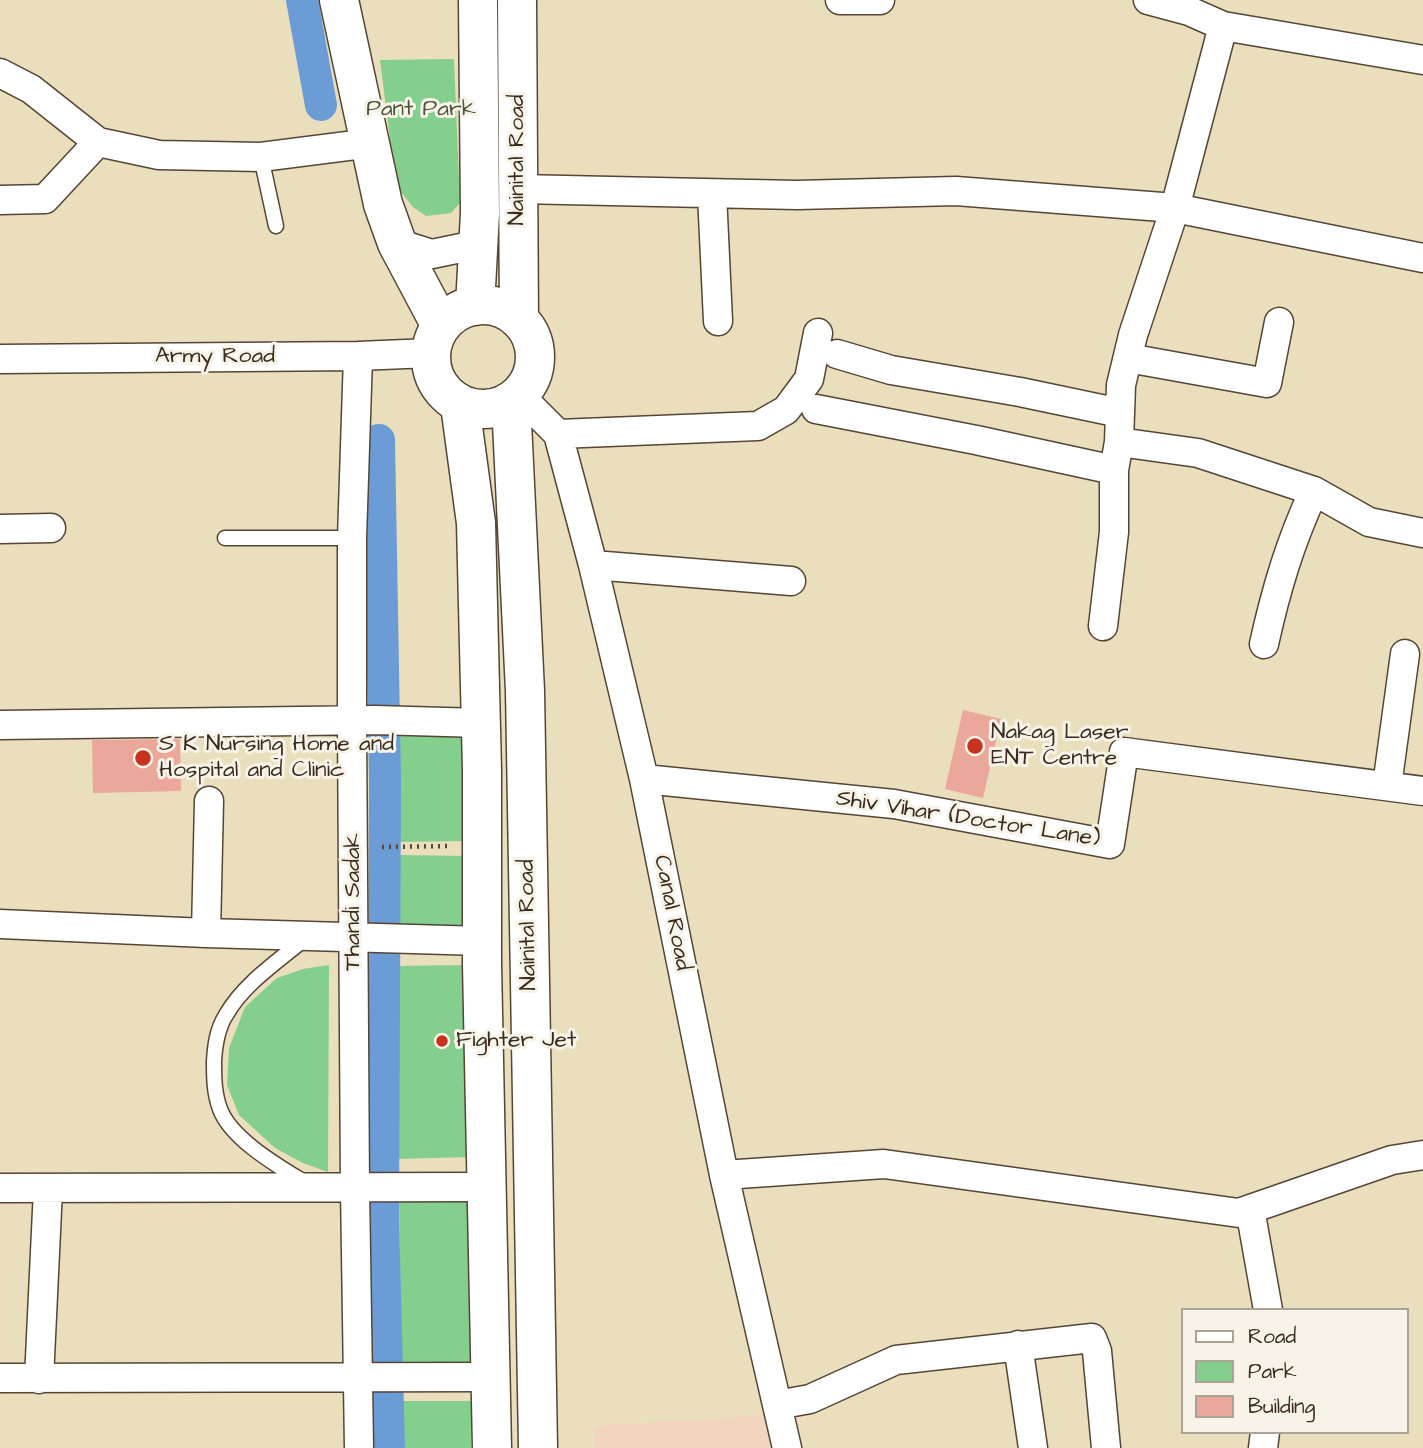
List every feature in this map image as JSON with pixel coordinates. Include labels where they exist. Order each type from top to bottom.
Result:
[{"type":"main road","points":[[339,0],[372,143],[383,204],[435,338]]},
{"type":"main road","name":"Nainital Road","points":[[475,306],[480,244],[478,0]]},
{"type":"main road","name":"Nainital Road","points":[[517,0],[519,320]]},
{"type":"main road","points":[[475,306],[501,308],[519,320],[533,340],[535,355],[531,377],[515,399],[491,409],[460,405],[447,396],[437,383],[431,368],[435,338],[449,315],[475,306]]},
{"type":"main road","name":"Nainital Road","points":[[515,399],[525,691],[538,1448]]},
{"type":"main road","name":"Nainital Road","points":[[460,405],[476,523],[492,1448]]},
{"type":"main road","points":[[482,941],[529,941]]},
{"type":"street","points":[[840,0],[880,0]]},
{"type":"street","points":[[1148,0],[1189,11],[1223,26],[1423,60]]},
{"type":"street","points":[[1103,626],[1114,532],[1114,470],[1119,442],[1121,385],[1133,335],[1175,208],[1223,26]]},
{"type":"street","points":[[0,74],[31,89],[98,142],[159,155],[261,157],[372,143]]},
{"type":"street","points":[[0,200],[45,199],[98,142]]},
{"type":"street","points":[[517,189],[797,195],[956,191],[1175,208],[1423,258]]},
{"type":"street","points":[[712,194],[718,320]]},
{"type":"street","points":[[397,243],[432,254],[480,244]]},
{"type":"street","points":[[1128,358],[1267,383],[1279,322]]},
{"type":"street","points":[[515,399],[558,434],[758,426],[786,410],[809,379],[818,333]]},
{"type":"street","name":"Army Road","points":[[0,359],[358,356],[435,338]]},
{"type":"street","points":[[837,355],[891,370],[1120,412]]},
{"type":"street","name":"Thandi Sadak","points":[[358,356],[352,538],[374,721],[373,1188],[376,1379],[359,1448]]},
{"type":"street","points":[[816,409],[1114,470]]},
{"type":"street","name":"Canal Road","points":[[558,434],[593,565],[644,779],[724,1175],[787,1448]]},
{"type":"street","points":[[1119,442],[1198,453],[1314,491],[1368,522],[1423,533]]},
{"type":"street","points":[[1264,644],[1276,592],[1295,532],[1314,491]]},
{"type":"street","points":[[0,529],[51,528]]},
{"type":"street","points":[[593,565],[791,581]]},
{"type":"street","points":[[1387,786],[1405,654]]},
{"type":"street","points":[[0,724],[374,721],[481,723]]},
{"type":"street","name":"Shiv Vihar (Doctor Lane)","points":[[644,779],[894,804],[1110,844],[1124,752],[1423,791]]},
{"type":"street","points":[[206,933],[209,801]]},
{"type":"street","points":[[0,924],[482,941]]},
{"type":"street","points":[[724,1175],[884,1164],[1239,1213],[1392,1160],[1423,1156]]},
{"type":"street","points":[[0,1188],[487,1187]]},
{"type":"street","points":[[39,1379],[48,1189]]},
{"type":"street","points":[[1251,1209],[1268,1308]]},
{"type":"street","points":[[778,1405],[810,1399],[896,1360],[1092,1338],[1097,1351],[1106,1448]]},
{"type":"street","points":[[1018,1345],[1033,1448]]},
{"type":"street","points":[[0,1378],[491,1377]]},
{"type":"lane","points":[[261,157],[276,226]]},
{"type":"lane","points":[[225,538],[352,538]]},
{"type":"lane","points":[[308,936],[252,984],[226,1015],[215,1041],[214,1082],[221,1111],[233,1128],[259,1153],[311,1186]]},
{"type":"path","points":[[382,847],[482,845]]},
{"type":"shaded area","points":[[767,1415],[772,1448],[595,1448],[594,1426]]},
{"type":"green space","name":"Pant Park","points":[[454,59],[460,203],[451,213],[426,216],[413,207],[396,186],[380,60]]},
{"type":"green space","points":[[393,733],[468,733],[468,841],[393,842]]},
{"type":"green space","points":[[397,855],[471,856],[471,932],[396,929]]},
{"type":"green space","points":[[329,965],[328,1172],[303,1163],[275,1148],[239,1115],[227,1085],[229,1048],[245,1007],[277,978],[303,969]]},
{"type":"green space","points":[[468,965],[472,1157],[395,1159],[393,966]]},
{"type":"green space","points":[[471,1195],[474,1363],[401,1363],[399,1197]]},
{"type":"green space","points":[[401,1401],[471,1401],[471,1448],[402,1448]]},
{"type":"building","points":[[963,710],[1001,719],[983,798],[945,789]]},
{"type":"building","points":[[180,739],[181,791],[93,793],[92,740]]},
{"type":"waterway","points":[[302,0],[321,105]]},
{"type":"waterway","points":[[379,440],[385,781],[383,1218],[389,1448]]},
{"type":"place","name":"Nakag Laser ENT Centre","points":[[975,746]]},
{"type":"place","name":"S K Nursing Home and Hospital and Clinic","points":[[143,758]]},
{"type":"place","name":"Fighter Jet","points":[[442,1041]]}]
